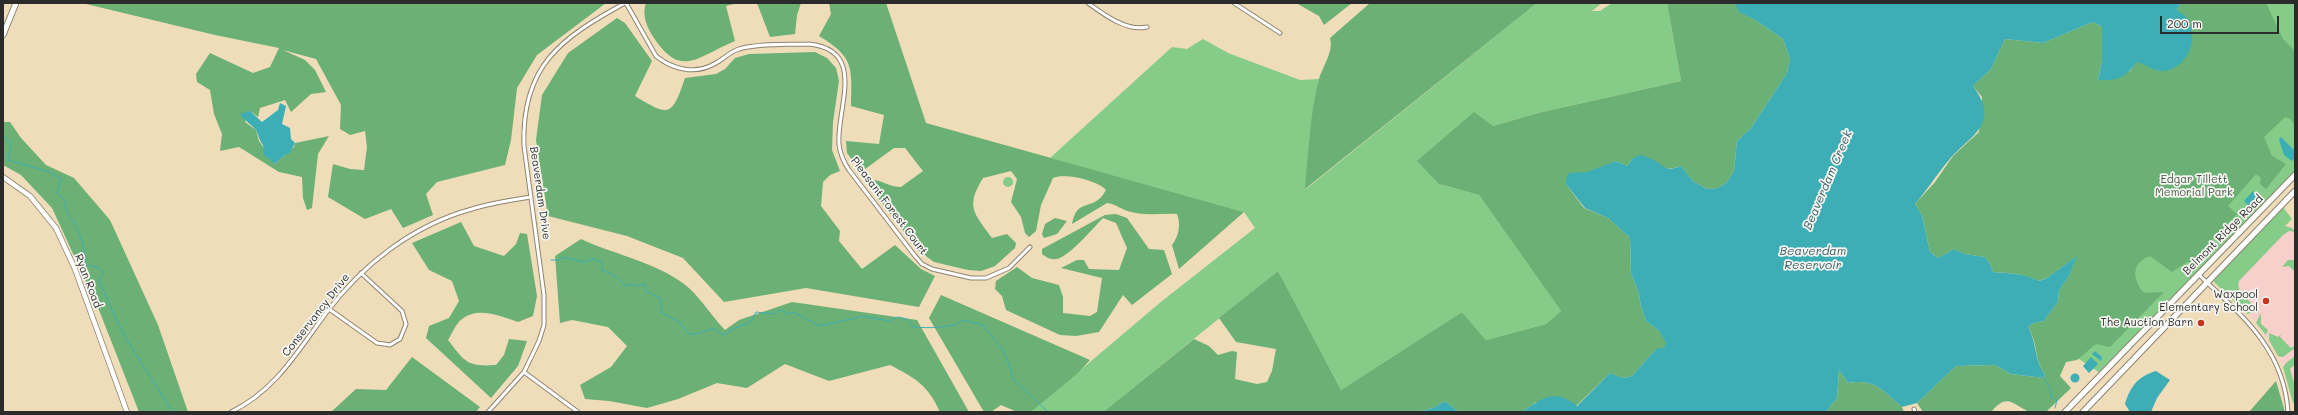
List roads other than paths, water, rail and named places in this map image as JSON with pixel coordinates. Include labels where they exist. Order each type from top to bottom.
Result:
[{"type":"main road","points":[[3,36],[16,3]]},
{"type":"main road","name":"Belmont Ridge Road","points":[[2065,412],[2295,175]]},
{"type":"main road","name":"Ryan Road","points":[[3,177],[30,196],[56,228],[75,269],[127,412]]},
{"type":"main road","name":"Belmont Ridge Road","points":[[2083,412],[2295,191]]},
{"type":"street","name":"Beaverdam Drive","points":[[488,412],[524,372],[539,341],[546,312],[523,123],[526,103],[531,88],[550,57],[565,41],[589,23],[625,3]]},
{"type":"street","name":"Pleasant Forest Court","points":[[625,3],[656,56],[663,62],[684,70],[710,66],[732,52],[749,47],[809,44],[819,45],[834,53],[842,65],[846,76],[839,134],[840,155],[852,174],[922,264],[945,273],[971,278],[986,278],[1009,268],[1030,247]]},
{"type":"street","points":[[1088,3],[1103,14],[1128,26],[1140,29],[1147,27]]},
{"type":"street","points":[[1234,3],[1280,33]]},
{"type":"street","name":"Conservancy Drive","points":[[231,412],[260,394],[284,371],[329,309],[361,273],[396,244],[432,224],[470,209],[531,197]]},
{"type":"street","points":[[329,309],[377,343],[390,345],[400,339],[406,324],[402,311],[361,273]]},
{"type":"street","points":[[2198,274],[2243,317],[2264,342],[2276,363],[2283,383],[2288,412]]},
{"type":"street","points":[[524,372],[578,412]]},
{"type":"water","name":"Beaverdam Reservoir","points":[[1735,3],[2181,3],[2177,10],[2189,21],[2192,29],[2191,46],[2183,61],[2176,67],[2169,70],[2160,71],[2137,62],[2125,75],[2111,80],[2098,80],[2102,61],[2102,27],[2093,22],[2043,43],[2005,39],[1991,69],[1973,86],[1981,99],[1984,110],[1984,119],[1980,128],[1949,160],[1915,204],[1922,215],[1930,252],[1938,258],[1954,249],[1965,254],[1985,257],[1993,272],[2023,275],[2039,281],[2047,278],[2077,256],[2069,276],[2059,291],[2058,302],[2044,321],[2034,323],[2028,327],[2033,339],[2041,369],[2045,375],[2044,378],[2011,374],[1995,365],[1956,366],[1917,403],[1902,407],[1884,391],[1872,384],[1865,382],[1848,383],[1839,370],[1837,398],[1826,412],[1522,412],[1542,399],[1555,396],[1562,397],[1577,406],[1610,373],[1623,378],[1632,376],[1656,349],[1664,348],[1666,343],[1659,331],[1646,321],[1641,307],[1639,294],[1631,273],[1630,238],[1608,218],[1585,208],[1565,183],[1569,173],[1587,172],[1616,161],[1627,166],[1633,158],[1641,155],[1654,160],[1663,167],[1669,169],[1681,166],[1693,181],[1707,189],[1718,188],[1727,182],[1734,171],[1737,141],[1751,128],[1787,73],[1790,59],[1783,39],[1757,21],[1739,12]]},
{"type":"water","points":[[280,103],[286,106],[282,124],[290,128],[291,139],[295,143],[290,153],[285,155],[275,164],[264,155],[263,145],[256,130],[240,114],[250,111],[262,122],[278,110]]},
{"type":"water","points":[[2281,137],[2295,151],[2295,158],[2292,161],[2284,155],[2279,140]]},
{"type":"water","points":[[2253,191],[2259,196],[2250,207],[2244,201]]},
{"type":"water","points":[[2095,351],[2102,357],[2101,361],[2092,354]]},
{"type":"water","points":[[2091,357],[2098,364],[2089,373],[2083,366]]},
{"type":"water","points":[[2156,371],[2170,380],[2157,398],[2151,412],[2130,412],[2125,404],[2132,387],[2144,376]]},
{"type":"water","points":[[2075,373],[2080,378],[2075,383],[2070,378]]},
{"type":"water","points":[[1445,401],[1459,412],[1419,412],[1433,408]]},
{"type":"waterway","name":"Beaverdam Creek","points":[[3,135],[11,144],[8,160],[50,172],[61,179],[57,193],[65,200],[67,212],[80,235],[84,250],[85,265],[98,267],[104,273],[99,280],[116,319],[131,347],[173,412]]},
{"type":"waterway","points":[[551,260],[559,260],[562,257],[583,262],[594,259],[602,262],[602,271],[608,272],[615,276],[625,286],[630,284],[634,286],[645,284],[646,291],[660,298],[662,313],[678,321],[689,334],[696,334],[716,329],[722,335],[727,334],[730,330],[751,322],[756,312],[774,314],[780,310],[784,311],[786,315],[793,312],[820,326],[864,316],[889,321],[898,317],[907,319],[913,327],[932,328],[953,325],[963,320],[983,325],[1002,349],[1009,364],[1013,379],[1048,412]]},
{"type":"waterway","points":[[2044,378],[2050,388],[2051,397],[2057,400],[2055,408]]},
{"type":"place","name":"Waxpool Elementary School","points":[[2266,301]]},
{"type":"place","name":"The Auction Barn","points":[[2201,323]]},
{"type":"park label","name":"Edgar Tillett Memorial Park","points":[[2194,186]]}]
